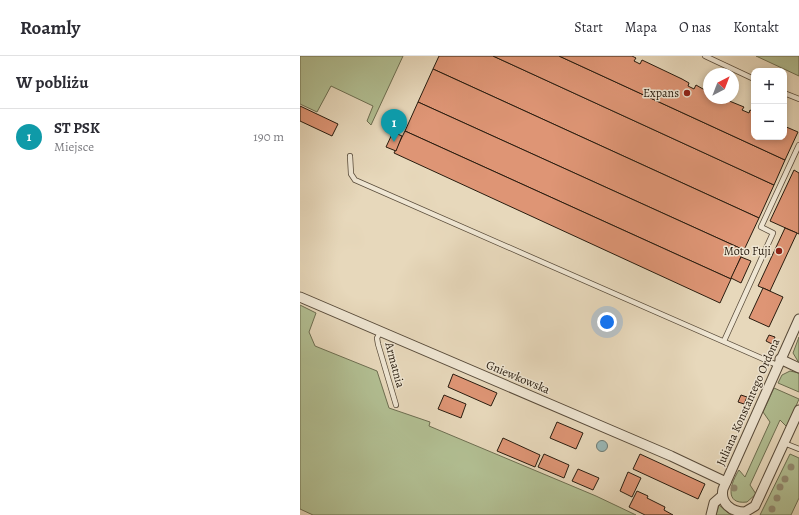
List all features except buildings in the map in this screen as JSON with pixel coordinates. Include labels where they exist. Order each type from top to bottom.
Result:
[{"type":"street","name":"Gniewkowska","points":[[300,297],[671,456],[726,482]]},
{"type":"street","name":"Juliana Konstantego Ordona","points":[[711,515],[714,503],[722,496],[726,482],[778,362],[799,319]]},
{"type":"street","points":[[778,362],[799,368]]},
{"type":"street","points":[[722,496],[725,504],[735,511],[750,513],[758,502],[799,410]]},
{"type":"lane","points":[[705,56],[751,78]]},
{"type":"lane","points":[[787,94],[799,100]]},
{"type":"lane","points":[[724,341],[773,233],[761,227],[799,145]]},
{"type":"lane","points":[[350,156],[351,174],[355,180],[724,341],[778,362]]},
{"type":"lane","name":"Armatnia","points":[[381,331],[377,338],[378,344],[396,405]]},
{"type":"lane","points":[[784,442],[799,449]]},
{"type":"green space","points":[[300,56],[403,56],[371,125],[367,121],[373,106],[331,86],[317,112],[300,104]]},
{"type":"green space","points":[[756,56],[799,56],[799,76],[787,70],[787,68],[782,68]]},
{"type":"green space","points":[[300,305],[316,313],[309,332],[315,346],[377,371],[389,408],[430,422],[429,426],[596,496],[636,515],[313,515],[300,509]]},
{"type":"green space","points":[[799,337],[799,363],[793,353]]},
{"type":"green space","points":[[790,371],[799,373],[799,392],[778,383],[782,375]]},
{"type":"green space","points":[[774,388],[799,399],[787,427],[780,420],[750,485],[756,494],[747,502],[739,502],[734,500],[732,496],[732,486],[739,470],[745,477],[770,422],[763,412]]},
{"type":"green space","points":[[790,454],[799,458],[799,498],[791,515],[760,515]]},
{"type":"green space","points":[[719,505],[731,515],[716,515]]},
{"type":"water","points":[[600,441],[604,441],[606,442],[606,450],[600,451],[597,448],[597,444]]},
{"type":"place","name":"Expans","points":[[687,93]]},
{"type":"place","name":"ST PSK","points":[[394,142]]},
{"type":"place","name":"Moto Fuji","points":[[779,251]]}]
